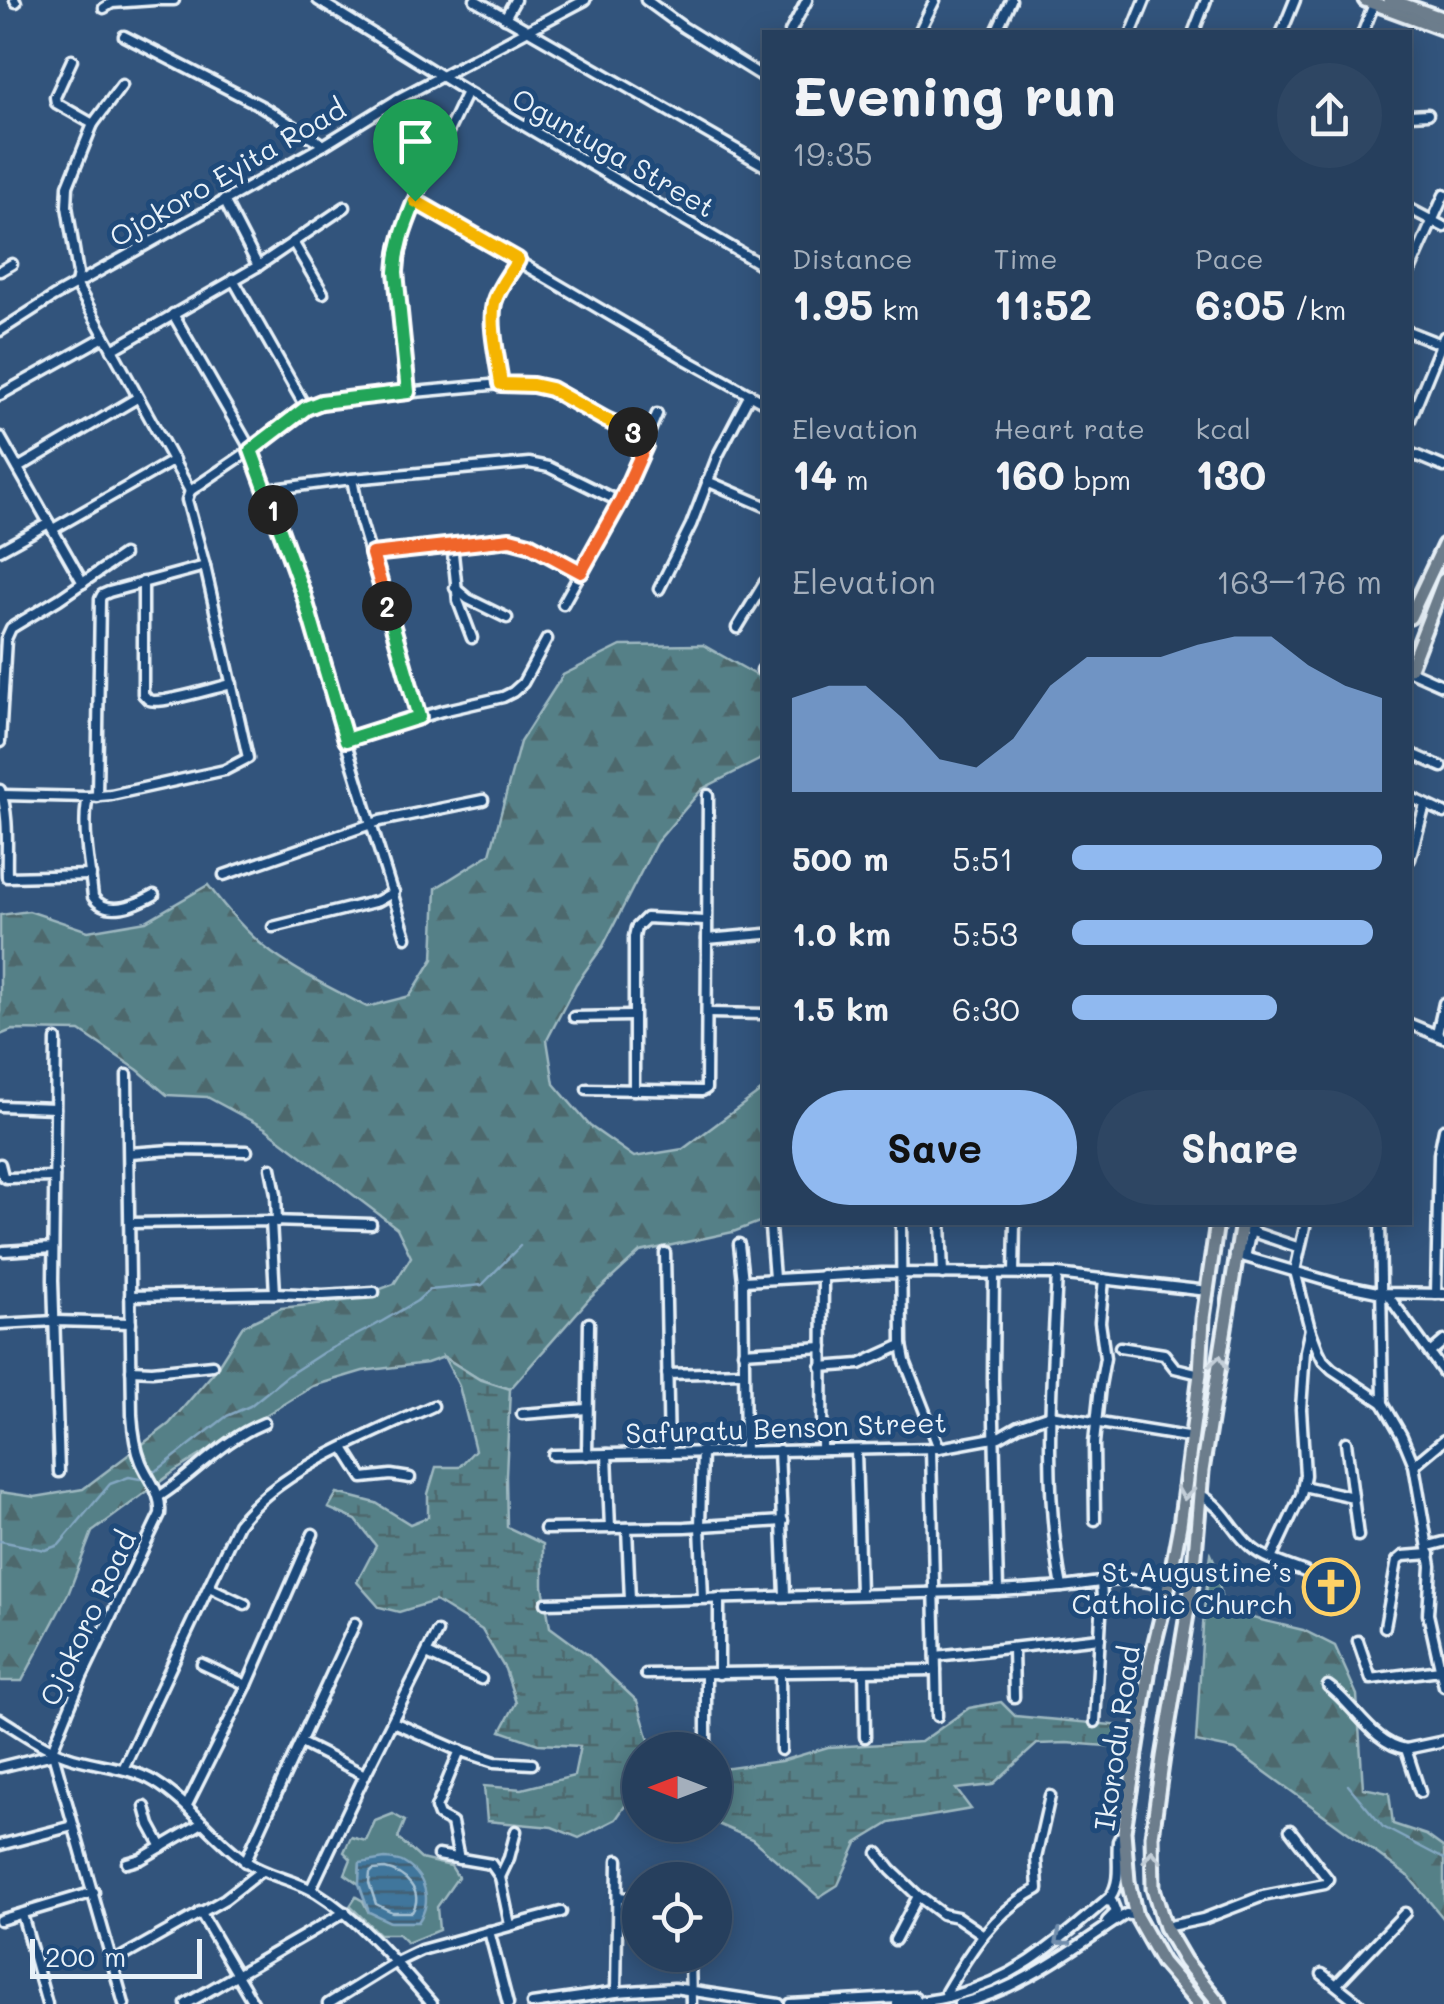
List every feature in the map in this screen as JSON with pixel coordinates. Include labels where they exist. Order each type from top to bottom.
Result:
[{"type":"highway","points":[[1390,0],[1439,22]]},
{"type":"highway","points":[[1369,2],[1439,22]]},
{"type":"highway","points":[[1412,614],[1444,545]]},
{"type":"highway","points":[[1412,664],[1444,580]]},
{"type":"highway","name":"Ikorodu Road","points":[[1198,2004],[1162,1962],[1138,1921],[1124,1836],[1150,1662],[1168,1589],[1193,1438],[1203,1318],[1217,1225]]},
{"type":"highway","name":"Ikorodu Road","points":[[1220,2004],[1194,1975],[1163,1922],[1153,1888],[1152,1836],[1193,1578],[1200,1494],[1247,1226]]},
{"type":"highway","points":[[1130,1889],[1144,1894],[1153,1888]]},
{"type":"highway","points":[[1138,1921],[1149,1913],[1163,1922]]},
{"type":"street","points":[[109,4],[174,0]]},
{"type":"street","name":"Oguntuga Street","points":[[318,0],[762,265]]},
{"type":"street","points":[[475,0],[762,164]]},
{"type":"street","points":[[505,18],[515,0]]},
{"type":"street","name":"Ojokoro Eyita Road","points":[[0,330],[442,75],[585,0]]},
{"type":"street","points":[[646,0],[762,76]]},
{"type":"street","points":[[790,0],[804,4],[791,30]]},
{"type":"street","points":[[920,30],[935,0]]},
{"type":"street","points":[[997,30],[1011,0]]},
{"type":"street","points":[[1133,30],[1145,0]]},
{"type":"street","points":[[1194,30],[1206,0]]},
{"type":"street","points":[[1283,30],[1295,0]]},
{"type":"street","points":[[1363,30],[1369,2]]},
{"type":"street","points":[[124,36],[262,106],[324,144]]},
{"type":"street","points":[[72,60],[55,97],[56,103],[93,124]]},
{"type":"street","points":[[122,85],[93,124],[68,186],[76,284],[190,491]]},
{"type":"street","points":[[408,392],[397,246],[467,92]]},
{"type":"street","points":[[1412,116],[1428,114]]},
{"type":"street","points":[[1412,267],[1444,195]]},
{"type":"street","points":[[224,200],[258,266]]},
{"type":"street","points":[[415,201],[762,400]]},
{"type":"street","points":[[112,350],[258,266],[346,208]]},
{"type":"street","points":[[1412,210],[1444,228]]},
{"type":"street","points":[[292,242],[323,293]]},
{"type":"street","points":[[501,384],[494,304],[518,260]]},
{"type":"street","points":[[0,271],[12,264]]},
{"type":"street","points":[[232,279],[306,408]]},
{"type":"street","points":[[173,314],[251,450],[266,490],[304,596],[406,937]]},
{"type":"street","points":[[1412,333],[1443,342],[1412,415]]},
{"type":"street","points":[[0,395],[104,336]]},
{"type":"street","points":[[91,875],[8,877],[1,793],[92,797],[225,770],[248,758],[206,566],[187,500],[190,491],[306,408],[339,398],[501,384],[533,385],[564,394],[636,435],[645,446]]},
{"type":"street","points":[[659,589],[750,394]]},
{"type":"street","points":[[18,468],[137,398]]},
{"type":"street","points":[[563,604],[620,502],[657,414]]},
{"type":"street","points":[[0,438],[83,583]]},
{"type":"street","points":[[1412,454],[1444,467]]},
{"type":"street","points":[[0,550],[174,460]]},
{"type":"street","points":[[266,490],[352,478],[530,463],[550,468],[620,502]]},
{"type":"street","points":[[352,478],[360,518],[419,717]]},
{"type":"street","points":[[707,481],[762,505]]},
{"type":"street","points":[[372,554],[520,540],[581,572]]},
{"type":"street","points":[[452,544],[455,588],[472,638]]},
{"type":"street","points":[[0,742],[10,628],[122,554]]},
{"type":"street","points":[[154,895],[131,906],[102,906],[92,897],[86,812],[92,797],[100,598],[206,566]]},
{"type":"street","points":[[143,582],[146,698],[166,700],[232,684]]},
{"type":"street","points":[[455,588],[507,618]]},
{"type":"street","points":[[736,628],[762,590]]},
{"type":"street","points":[[346,740],[419,717],[504,697],[523,683],[547,638]]},
{"type":"street","points":[[1412,670],[1444,686]]},
{"type":"street","points":[[1412,754],[1442,767]]},
{"type":"street","points":[[586,1089],[706,1089],[708,796]]},
{"type":"street","points":[[1412,798],[1444,813]]},
{"type":"street","points":[[224,875],[373,823],[482,800]]},
{"type":"street","points":[[1412,852],[1425,805]]},
{"type":"street","points":[[273,928],[378,901],[394,892]]},
{"type":"street","points":[[634,1090],[636,928],[646,918],[705,922]]},
{"type":"street","points":[[707,938],[762,934]]},
{"type":"street","points":[[1412,1025],[1440,1036],[1444,1003]]},
{"type":"street","points":[[708,1013],[762,1014]]},
{"type":"street","points":[[574,1017],[632,1016]]},
{"type":"street","points":[[56,1040],[53,1248],[58,1472]]},
{"type":"street","points":[[127,1075],[133,1430],[143,1468],[160,1496],[214,1452],[264,1422]]},
{"type":"street","points":[[0,1106],[55,1108]]},
{"type":"street","points":[[1240,1255],[1385,1294],[1440,1294],[1439,1154],[1444,1129]]},
{"type":"street","points":[[130,1153],[247,1150]]},
{"type":"street","points":[[0,1164],[6,1178],[54,1176]]},
{"type":"street","points":[[271,1168],[276,1194],[275,1293]]},
{"type":"street","points":[[130,1223],[371,1224]]},
{"type":"street","points":[[901,1225],[902,1345],[935,1448],[937,1716]]},
{"type":"street","points":[[941,1225],[943,1274]]},
{"type":"street","points":[[1014,1273],[1015,1225]]},
{"type":"street","points":[[1305,1225],[1295,1271],[1310,1330],[1323,1360],[1382,1403],[1414,1465],[1431,1566],[1427,1607],[1440,1649],[1444,1686]]},
{"type":"street","points":[[1380,1225],[1385,1294],[1382,1403]]},
{"type":"street","points":[[1247,1226],[1300,1248]]},
{"type":"street","points":[[770,1228],[774,1278]]},
{"type":"street","points":[[739,1244],[745,1452]]},
{"type":"street","points":[[4,1251],[53,1248]]},
{"type":"street","points":[[664,1253],[670,1453]]},
{"type":"street","points":[[994,1273],[998,1590]]},
{"type":"street","points":[[743,1281],[823,1275],[1014,1273],[1208,1291]]},
{"type":"street","points":[[1057,1274],[1050,1415],[1053,1536],[1062,1588]]},
{"type":"street","points":[[822,1449],[823,1275]]},
{"type":"street","points":[[1095,1520],[1096,1422],[1105,1358],[1100,1322],[1104,1279]]},
{"type":"street","points":[[130,1296],[374,1292]]},
{"type":"street","points":[[1385,1294],[1444,1373]]},
{"type":"street","points":[[0,1324],[130,1323]]},
{"type":"street","points":[[587,1455],[589,1323]]},
{"type":"street","points":[[1270,1559],[1296,1507],[1305,1474],[1302,1394],[1310,1330]]},
{"type":"street","points":[[1430,1353],[1444,1341]]},
{"type":"street","points":[[821,1367],[860,1364],[902,1345]]},
{"type":"street","points":[[743,1352],[822,1347]]},
{"type":"street","points":[[1120,1347],[1164,1354],[1175,1368],[1200,1374]]},
{"type":"street","points":[[131,1370],[212,1365]]},
{"type":"street","points":[[667,1374],[743,1372]]},
{"type":"street","points":[[123,1769],[247,1510],[291,1478],[344,1448],[433,1406]]},
{"type":"street","points":[[522,1414],[587,1409]]},
{"type":"street","points":[[1050,1415],[1193,1438]]},
{"type":"street","name":"Safuratu Benson Street","points":[[553,1455],[935,1448],[994,1438],[1050,1415]]},
{"type":"street","points":[[1414,1465],[1444,1440]]},
{"type":"street","points":[[1346,1442],[1358,1536]]},
{"type":"street","points":[[344,1448],[362,1478],[410,1478]]},
{"type":"street","points":[[780,1450],[785,1595]]},
{"type":"street","points":[[856,1450],[860,1594]]},
{"type":"street","points":[[702,1452],[702,1598]]},
{"type":"street","points":[[608,1454],[610,1528]]},
{"type":"street","points":[[1302,1486],[1352,1497]]},
{"type":"street","points":[[1200,1494],[1222,1510],[1250,1546],[1270,1559],[1305,1572]]},
{"type":"street","name":"Ojokoro Road","points":[[53,1752],[82,1677],[160,1514],[160,1496]]},
{"type":"street","points":[[546,1529],[784,1521]]},
{"type":"street","points":[[627,1528],[630,1600]]},
{"type":"street","points":[[187,1805],[247,1684],[313,1534]]},
{"type":"street","points":[[1385,1627],[1399,1557],[1444,1542]]},
{"type":"street","points":[[546,1603],[1062,1588],[1117,1579],[1146,1580],[1168,1589]]},
{"type":"street","points":[[1095,1722],[1101,1581]]},
{"type":"street","points":[[209,1587],[246,1604]]},
{"type":"street","points":[[719,1598],[719,1674]]},
{"type":"street","points":[[246,1862],[355,1624]]},
{"type":"street","points":[[312,1890],[438,1632]]},
{"type":"street","points":[[936,1656],[1100,1638]]},
{"type":"street","points":[[1358,1641],[1371,1679],[1440,1670]]},
{"type":"street","points":[[1014,1648],[1014,1698]]},
{"type":"street","points":[[428,1654],[482,1680]]},
{"type":"street","points":[[202,1664],[247,1684]]},
{"type":"street","points":[[646,1674],[936,1670]]},
{"type":"street","points":[[864,1671],[865,1737]]},
{"type":"street","points":[[706,1674],[706,1732]]},
{"type":"street","points":[[780,1674],[781,1750]]},
{"type":"street","points":[[1328,1686],[1389,1744],[1406,1749],[1444,1741]]},
{"type":"street","points":[[0,1720],[53,1752],[123,1769],[155,1782],[187,1805],[246,1862],[312,1890],[345,1912],[432,2004]]},
{"type":"street","points":[[393,1722],[496,1762],[532,1764]]},
{"type":"street","points":[[301,1743],[365,1776]]},
{"type":"street","points":[[1406,1749],[1420,1792]]},
{"type":"street","points":[[460,1750],[436,1808],[440,1816],[452,1823],[460,1858]]},
{"type":"street","points":[[0,1767],[53,1752]]},
{"type":"street","points":[[53,1752],[124,2004]]},
{"type":"street","points":[[946,1995],[982,1934],[1008,1909],[1038,1890],[1036,1858],[1050,1796]]},
{"type":"street","points":[[144,1807],[162,1847]]},
{"type":"street","points":[[126,1863],[141,1860],[202,1823]]},
{"type":"street","points":[[0,1844],[73,1826]]},
{"type":"street","points":[[1163,1922],[1203,1919],[1263,1896],[1325,1884],[1328,1879],[1290,1830]]},
{"type":"street","points":[[500,1876],[516,1831]]},
{"type":"street","points":[[896,2004],[1000,1980],[1033,1961],[1117,1886],[1118,1841],[1124,1836]]},
{"type":"street","points":[[878,1853],[918,1896],[942,1914],[957,1917],[982,1934]]},
{"type":"street","points":[[438,1855],[490,1864],[500,1876],[510,1925]]},
{"type":"street","points":[[616,1992],[618,1860]]},
{"type":"street","points":[[113,1962],[232,1895],[261,1871]]},
{"type":"street","points":[[0,1920],[94,1892]]},
{"type":"street","points":[[895,1940],[918,1896]]},
{"type":"street","points":[[618,1897],[622,1897]]},
{"type":"street","points":[[1076,1946],[1116,1914],[1112,1902],[1104,1901]]},
{"type":"street","points":[[200,1912],[254,2004]]},
{"type":"street","points":[[186,2004],[345,1912]]},
{"type":"street","points":[[328,2004],[421,1950],[562,1912]]},
{"type":"street","points":[[1337,1984],[1406,1913]]},
{"type":"street","points":[[22,1914],[47,2004]]},
{"type":"street","points":[[959,2004],[998,1991],[1053,1962],[1126,1914],[1138,1921]]},
{"type":"street","points":[[490,1931],[508,2004]]},
{"type":"street","points":[[690,1972],[691,2004]]},
{"type":"street","points":[[1322,1974],[1360,2004]]},
{"type":"street","points":[[532,2004],[674,1988],[779,2004]]},
{"type":"street","points":[[790,2004],[946,1995]]},
{"type":"green space","points":[[703,645],[762,678],[762,756],[702,789],[656,843],[603,946],[576,984],[547,1040],[554,1084],[590,1126],[634,1157],[683,1149],[762,1090],[762,1221],[733,1232],[640,1252],[590,1298],[510,1389],[479,1379],[444,1357],[427,1363],[363,1371],[313,1386],[175,1471],[92,1532],[69,1592],[22,1681],[0,1681],[0,1492],[35,1497],[83,1489],[169,1424],[214,1372],[243,1326],[281,1308],[352,1300],[394,1284],[411,1257],[397,1228],[265,1128],[207,1097],[167,1095],[80,1031],[12,1030],[0,1035],[0,915],[29,911],[88,931],[146,921],[208,885],[263,946],[318,982],[367,1007],[410,996],[433,959],[436,888],[490,854],[520,742],[563,675],[621,646]]},
{"type":"green space","points":[[444,1357],[479,1379],[510,1389],[507,1527],[543,1544],[543,1586],[550,1627],[588,1655],[637,1701],[647,1732],[622,1732],[622,1810],[616,1819],[579,1838],[552,1827],[487,1821],[484,1786],[522,1789],[574,1776],[580,1746],[538,1744],[501,1731],[516,1703],[505,1669],[482,1630],[435,1601],[399,1612],[379,1607],[357,1582],[376,1546],[356,1520],[328,1508],[337,1493],[376,1503],[410,1524],[428,1517],[428,1494],[436,1467],[459,1467],[475,1450],[459,1386]]},
{"type":"green space","points":[[1211,1554],[1217,1567],[1223,1611],[1303,1630],[1335,1646],[1357,1695],[1363,1788],[1389,1793],[1393,1824],[1426,1835],[1444,1848],[1444,1919],[1409,1877],[1235,1750],[1196,1742]]},
{"type":"green space","points":[[1001,1702],[1015,1716],[1124,1726],[1119,1747],[1037,1744],[992,1785],[956,1789],[971,1809],[890,1823],[857,1843],[838,1885],[819,1897],[752,1839],[732,1830],[732,1768],[781,1761],[828,1747],[921,1742],[969,1708]]},
{"type":"green space","points":[[393,1814],[405,1821],[398,1838],[421,1859],[451,1866],[458,1877],[437,1907],[439,1930],[407,1943],[398,1934],[379,1934],[350,1906],[356,1897],[369,1913],[360,1863],[359,1884],[345,1874],[351,1859],[344,1852],[351,1837],[366,1841],[375,1821]]},
{"type":"water","points":[[385,1859],[402,1862],[422,1881],[426,1897],[418,1922],[390,1922],[369,1912],[359,1884],[360,1863]]},
{"type":"waterway","points":[[0,1541],[45,1550],[59,1545],[110,1484],[129,1477],[140,1479],[159,1469],[287,1376],[417,1301],[429,1290],[482,1285],[520,1246]]},
{"type":"waterway","points":[[1348,1785],[1383,1827],[1444,1859]]},
{"type":"place","name":"St Augustine's Catholic Church","points":[[1331,1587]]},
{"type":"route","points":[[415,201],[518,260],[494,304],[501,384],[533,385],[564,394],[629,430],[645,446],[620,502],[581,572],[529,544],[510,539],[372,554],[419,717],[346,740],[304,596],[251,450],[306,408],[321,402],[408,392],[396,255],[415,201]]}]
